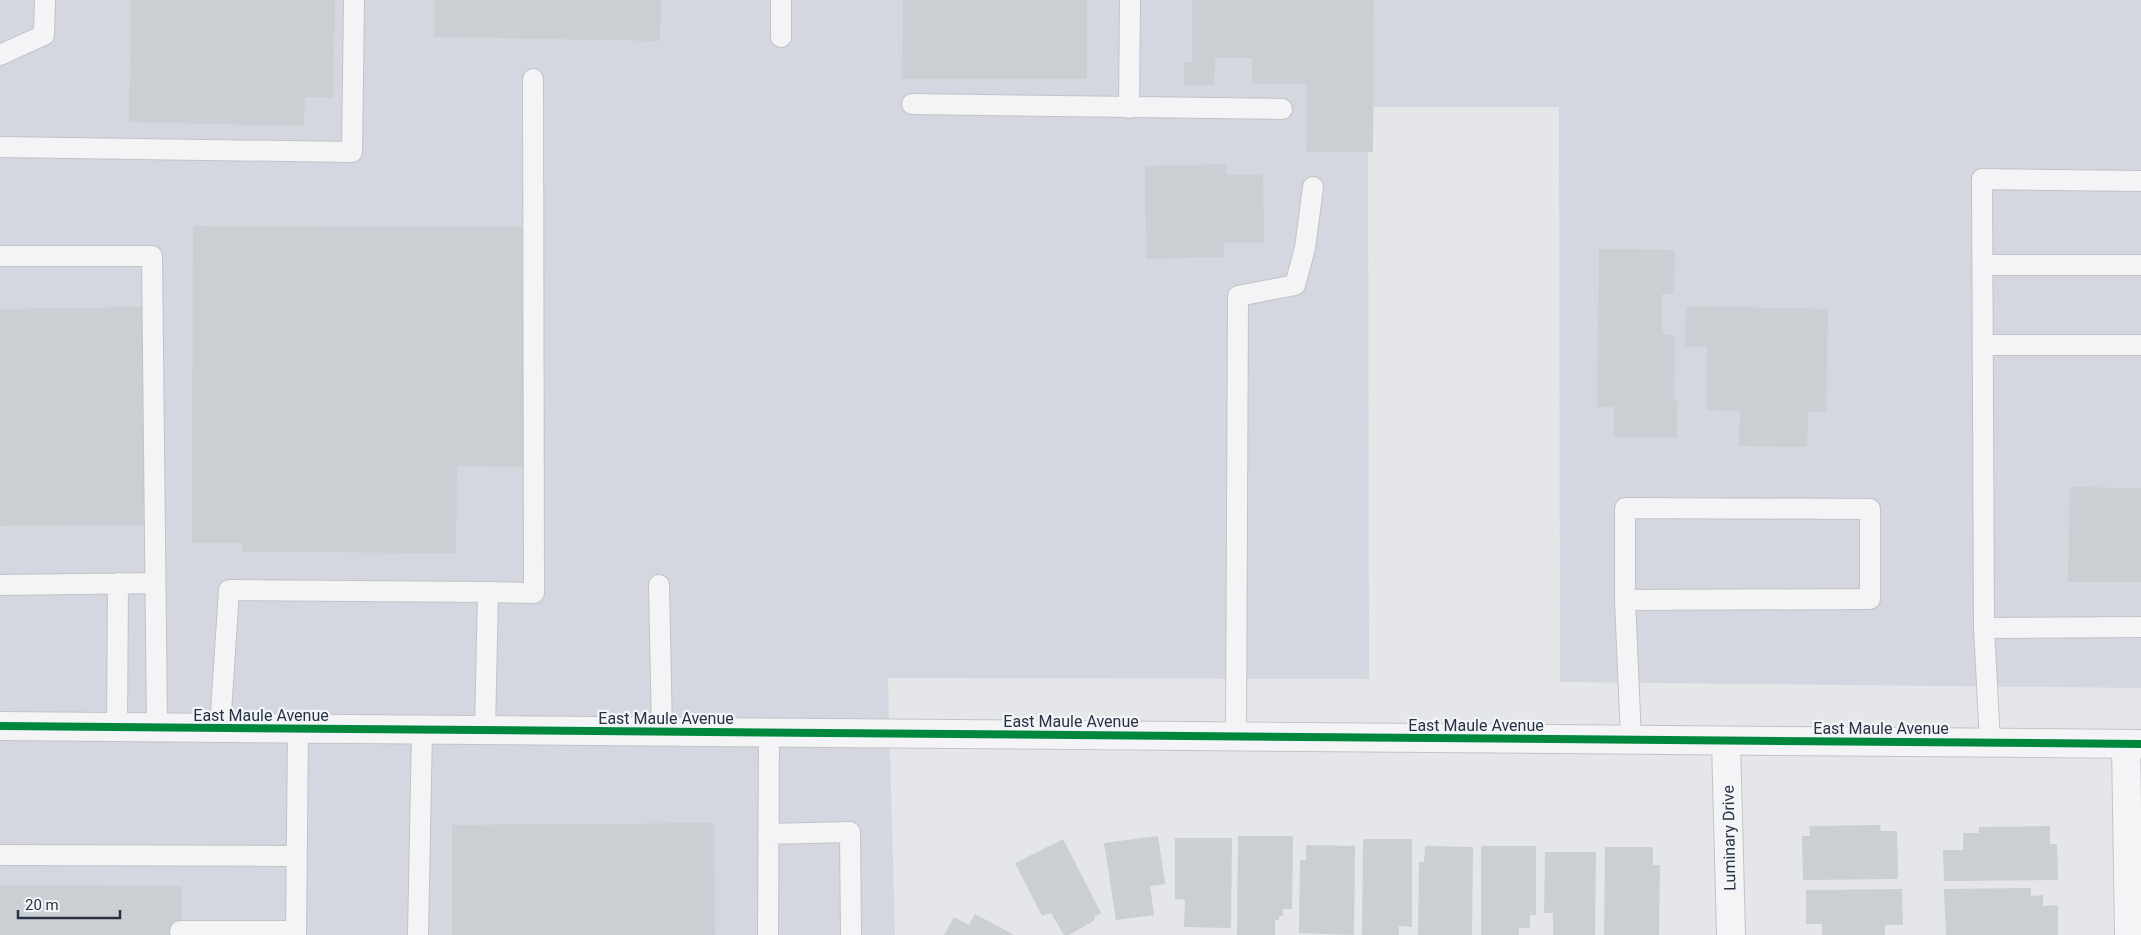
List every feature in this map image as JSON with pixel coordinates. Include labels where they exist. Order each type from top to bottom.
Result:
[{"type":"street","name":"East Maule Avenue","points":[[0,726],[2133,744]]},
{"type":"street","name":"Luminary Drive","points":[[1726,740],[1731,935]]},
{"type":"street","points":[[2129,935],[2133,744]]},
{"type":"lane","points":[[0,55],[44,35],[45,0]]},
{"type":"lane","points":[[0,147],[352,152],[354,0]]},
{"type":"lane","points":[[780,0],[781,37]]},
{"type":"lane","points":[[1129,108],[1130,0]]},
{"type":"lane","points":[[220,728],[229,590],[534,593],[533,79]]},
{"type":"lane","points":[[912,104],[1282,109]]},
{"type":"lane","points":[[1990,743],[1984,628],[1982,179],[2141,181]]},
{"type":"lane","points":[[1236,736],[1238,296],[1295,285],[1305,248],[1313,186]]},
{"type":"lane","points":[[0,256],[152,256],[157,728]]},
{"type":"lane","points":[[1983,265],[2141,265]]},
{"type":"lane","points":[[1983,345],[2141,345]]},
{"type":"lane","points":[[1625,600],[1870,599],[1870,509],[1625,508],[1625,600],[1631,740]]},
{"type":"lane","points":[[118,583],[118,727]]},
{"type":"lane","points":[[0,585],[155,583]]},
{"type":"lane","points":[[659,585],[662,732]]},
{"type":"lane","points":[[485,730],[488,592]]},
{"type":"lane","points":[[1984,628],[2141,627]]},
{"type":"lane","points":[[180,931],[296,933],[298,729]]},
{"type":"lane","points":[[418,935],[422,730]]},
{"type":"lane","points":[[768,935],[769,733]]},
{"type":"lane","points":[[768,834],[850,832],[851,935]]},
{"type":"lane","points":[[0,855],[296,856]]},
{"type":"shaded area","points":[[0,0],[2141,0],[2141,688],[1560,682],[1559,107],[1368,107],[1369,679],[888,678],[895,935],[0,935]]},
{"type":"building","points":[[131,0],[335,0],[333,98],[305,97],[304,126],[129,122]]},
{"type":"building","points":[[435,0],[661,0],[660,41],[434,37]]},
{"type":"building","points":[[903,0],[1087,0],[1087,79],[902,79]]},
{"type":"building","points":[[1192,0],[1374,0],[1373,152],[1306,152],[1307,84],[1252,84],[1252,58],[1215,58],[1214,85],[1184,85],[1184,62],[1192,62]]},
{"type":"building","points":[[1226,164],[1226,175],[1263,174],[1264,243],[1224,243],[1224,257],[1146,259],[1145,166]]},
{"type":"building","points":[[193,226],[529,227],[528,467],[457,466],[456,553],[242,552],[242,543],[192,543]]},
{"type":"building","points":[[1599,249],[1675,250],[1674,294],[1662,294],[1662,334],[1675,335],[1674,401],[1677,401],[1677,438],[1614,437],[1614,407],[1597,407]]},
{"type":"building","points":[[1686,306],[1828,309],[1826,412],[1808,412],[1807,447],[1739,446],[1740,411],[1706,410],[1707,347],[1685,347]]},
{"type":"building","points":[[142,307],[145,525],[0,526],[0,309]]},
{"type":"building","points":[[2070,487],[2141,488],[2141,582],[2068,582]]},
{"type":"building","points":[[714,823],[715,935],[452,935],[452,825]]},
{"type":"building","points":[[1880,825],[1881,831],[1897,831],[1898,879],[1803,880],[1802,836],[1810,836],[1809,826]]},
{"type":"building","points":[[2050,826],[2050,844],[2057,844],[2058,880],[1944,881],[1943,850],[1963,850],[1963,833],[1979,833],[1979,827]]},
{"type":"building","points":[[1158,836],[1165,884],[1150,886],[1154,915],[1116,920],[1104,843]]},
{"type":"building","points":[[1238,836],[1293,836],[1292,909],[1283,909],[1283,916],[1279,916],[1279,920],[1275,920],[1275,935],[1237,935]]},
{"type":"building","points":[[1175,838],[1232,838],[1231,928],[1184,927],[1185,900],[1175,899]]},
{"type":"building","points":[[1063,839],[1101,913],[1094,917],[1095,920],[1069,935],[1064,935],[1051,913],[1042,916],[1015,863]]},
{"type":"building","points":[[1363,839],[1412,839],[1412,927],[1399,926],[1399,935],[1362,935]]},
{"type":"building","points":[[1306,845],[1355,846],[1354,935],[1299,933],[1300,860],[1306,860]]},
{"type":"building","points":[[1425,846],[1473,847],[1472,935],[1418,935],[1419,862],[1424,862]]},
{"type":"building","points":[[1481,846],[1536,846],[1536,915],[1530,915],[1530,928],[1519,928],[1519,935],[1481,935]]},
{"type":"building","points":[[1605,847],[1653,847],[1653,865],[1660,865],[1659,935],[1604,935]]},
{"type":"building","points":[[1545,852],[1596,852],[1595,935],[1553,935],[1553,913],[1544,913]]},
{"type":"building","points":[[0,885],[182,886],[182,935],[0,935]]},
{"type":"building","points":[[2031,888],[2031,896],[2043,895],[2043,906],[2058,905],[2058,935],[1946,935],[1944,889]]},
{"type":"building","points":[[1902,889],[1903,925],[1885,925],[1885,935],[1822,935],[1822,924],[1806,924],[1806,890]]},
{"type":"building","points":[[975,914],[1014,935],[944,935],[954,917],[969,925]]},
{"type":"cycle path","points":[[0,726],[2141,744]]}]
